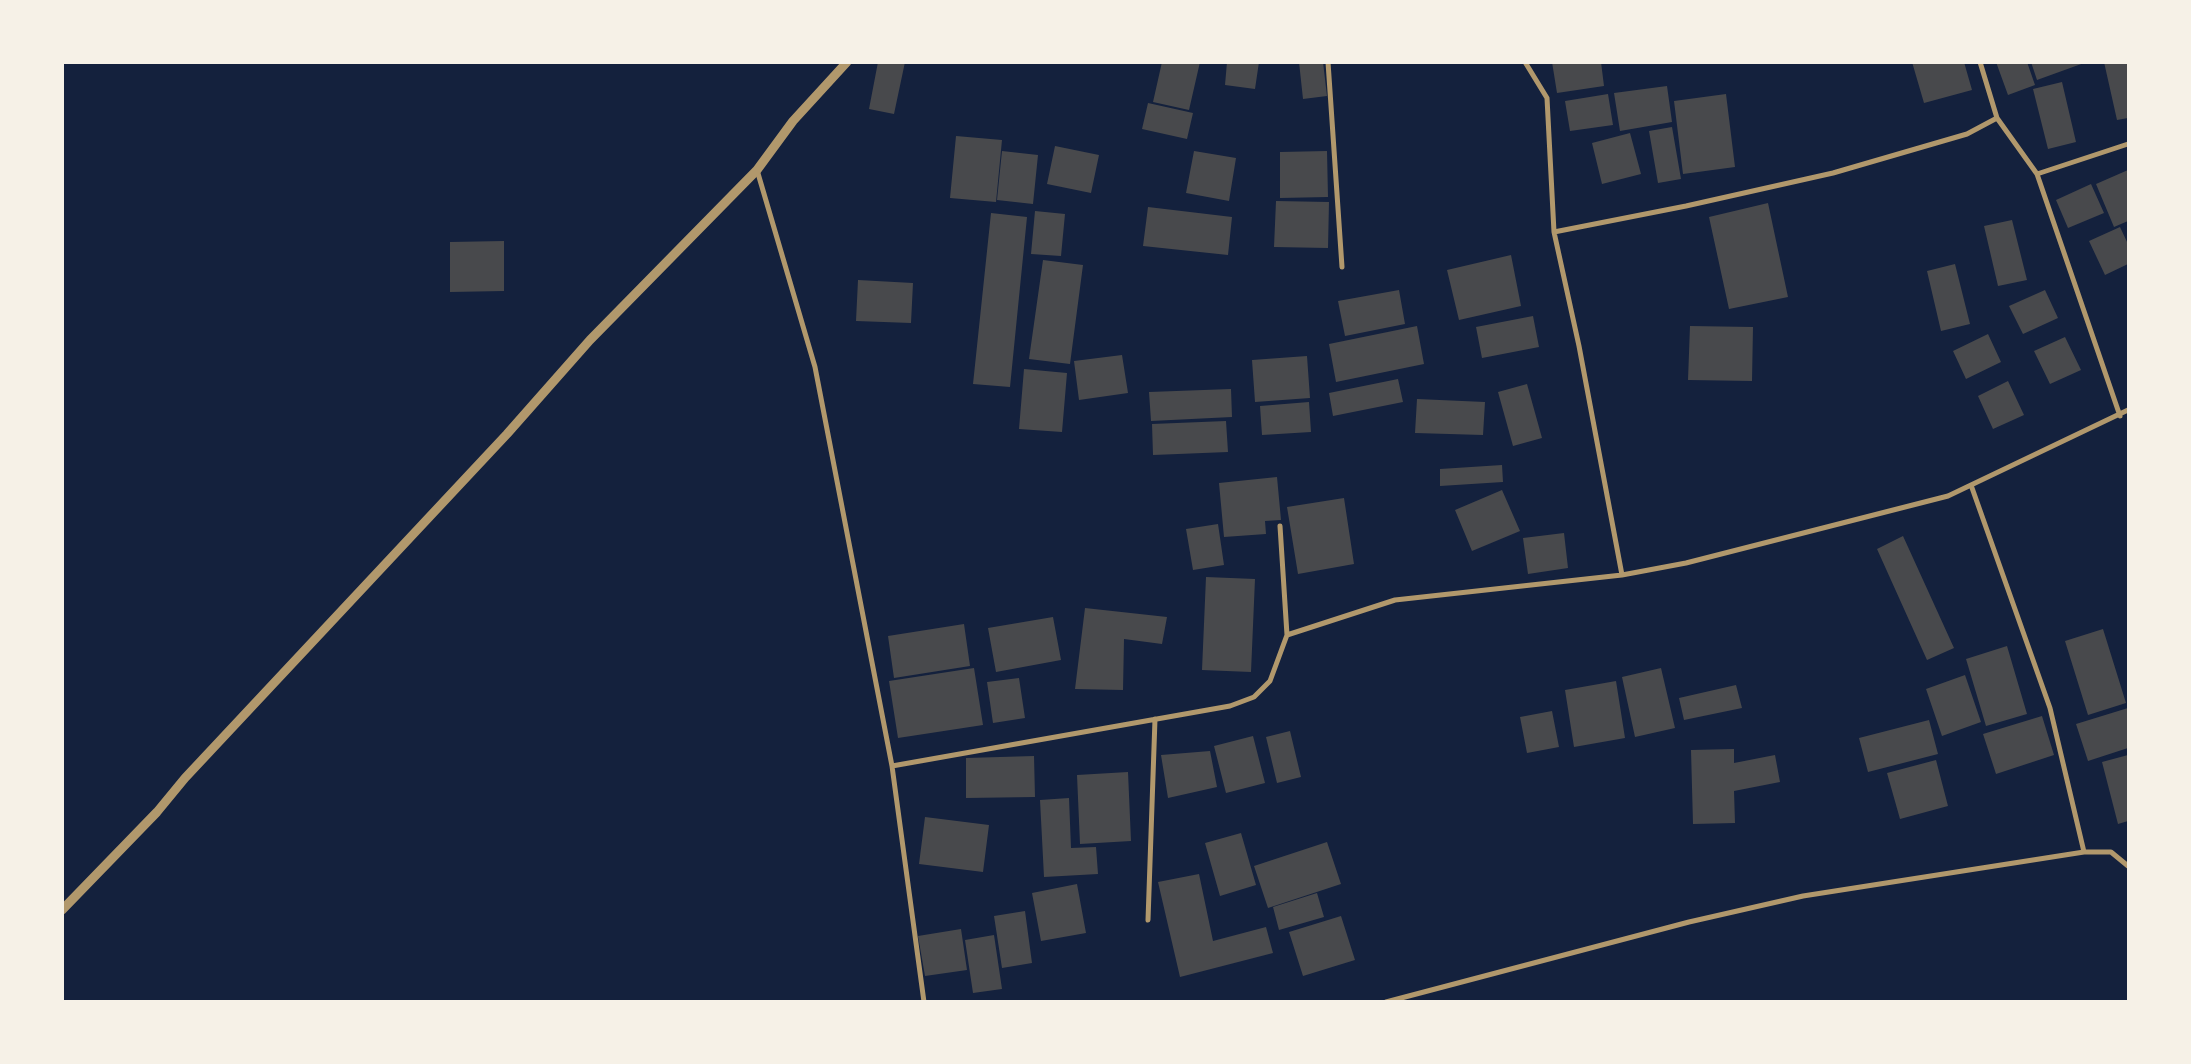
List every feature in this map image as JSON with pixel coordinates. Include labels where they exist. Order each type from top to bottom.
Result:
[{"type":"street","points":[[62,910],[157,812],[186,778],[507,434],[590,340],[757,170],[793,121],[847,62]]},
{"type":"street","points":[[1328,62],[1342,267]]},
{"type":"street","points":[[1525,62],[1547,98],[1554,232],[1579,346],[1622,575]]},
{"type":"street","points":[[1980,62],[1997,118],[2037,174],[2120,416]]},
{"type":"street","points":[[1554,232],[1686,206],[1833,173],[1967,134],[1997,118]]},
{"type":"street","points":[[2037,174],[2128,144]]},
{"type":"street","points":[[757,170],[815,367],[892,766],[924,1002]]},
{"type":"street","points":[[1288,635],[1395,600],[1622,575],[1695,561],[1948,496],[2120,416],[2128,410]]},
{"type":"street","points":[[1971,485],[2050,708],[2084,852]]},
{"type":"street","points":[[892,766],[1230,706],[1254,696],[1270,681],[1288,635],[1280,526]]},
{"type":"street","points":[[1148,920],[1155,719]]},
{"type":"street","points":[[1386,1002],[1689,922],[1803,896],[2084,852],[2111,852],[2128,866]]},
{"type":"building","points":[[878,62],[905,62],[894,114],[869,109]]},
{"type":"building","points":[[1162,62],[1200,62],[1189,110],[1153,102]]},
{"type":"building","points":[[1227,62],[1259,62],[1255,89],[1225,85]]},
{"type":"building","points":[[1299,62],[1323,62],[1327,96],[1303,99]]},
{"type":"building","points":[[1552,62],[1601,62],[1604,86],[1557,93]]},
{"type":"building","points":[[1912,62],[1964,62],[1972,90],[1924,103]]},
{"type":"building","points":[[1996,62],[2027,62],[2035,85],[2008,95]]},
{"type":"building","points":[[2031,62],[2084,62],[2084,63],[2037,80]]},
{"type":"building","points":[[2104,62],[2128,62],[2128,118],[2117,120]]},
{"type":"building","points":[[2062,82],[2076,142],[2048,149],[2033,89]]},
{"type":"building","points":[[1667,86],[1672,122],[1620,131],[1614,93]]},
{"type":"building","points":[[1608,94],[1613,125],[1570,131],[1565,101]]},
{"type":"building","points":[[1726,94],[1735,167],[1683,174],[1674,101]]},
{"type":"building","points":[[1148,103],[1193,113],[1187,139],[1142,129]]},
{"type":"building","points":[[1672,127],[1681,179],[1658,183],[1649,131]]},
{"type":"building","points":[[1630,133],[1641,174],[1602,184],[1592,143]]},
{"type":"building","points":[[956,136],[1002,140],[996,202],[950,198]]},
{"type":"building","points":[[1055,146],[1099,155],[1091,193],[1047,184]]},
{"type":"building","points":[[1002,151],[1038,155],[1033,204],[997,200]]},
{"type":"building","points":[[1194,151],[1236,158],[1229,201],[1186,193]]},
{"type":"building","points":[[1327,151],[1328,197],[1280,198],[1280,152]]},
{"type":"building","points":[[2128,170],[2128,221],[2114,227],[2096,184]]},
{"type":"building","points":[[2091,184],[2104,213],[2068,228],[2056,200]]},
{"type":"building","points":[[1276,201],[1329,202],[1328,248],[1274,247]]},
{"type":"building","points":[[1768,203],[1788,297],[1729,309],[1709,217]]},
{"type":"building","points":[[1148,207],[1232,217],[1228,255],[1143,246]]},
{"type":"building","points":[[1035,211],[1065,214],[1061,256],[1031,254]]},
{"type":"building","points":[[991,213],[1027,217],[1010,387],[973,384]]},
{"type":"building","points":[[2012,220],[2027,280],[1998,286],[1984,226]]},
{"type":"building","points":[[2120,227],[2128,244],[2128,264],[2105,275],[2089,241]]},
{"type":"building","points":[[504,241],[504,291],[450,292],[450,242]]},
{"type":"building","points":[[1511,255],[1521,306],[1459,320],[1447,270]]},
{"type":"building","points":[[1043,260],[1083,265],[1070,364],[1029,359]]},
{"type":"building","points":[[1955,264],[1970,324],[1941,331],[1927,271]]},
{"type":"building","points":[[858,280],[913,283],[911,323],[856,321]]},
{"type":"building","points":[[1399,290],[1405,324],[1345,336],[1338,301]]},
{"type":"building","points":[[2045,290],[2058,318],[2023,334],[2009,306]]},
{"type":"building","points":[[1533,316],[1539,347],[1482,358],[1476,327]]},
{"type":"building","points":[[1417,326],[1424,364],[1336,382],[1329,344]]},
{"type":"building","points":[[1690,326],[1753,327],[1752,381],[1688,380]]},
{"type":"building","points":[[1988,334],[2001,362],[1966,379],[1953,351]]},
{"type":"building","points":[[2065,337],[2081,370],[2050,384],[2034,351]]},
{"type":"building","points":[[1122,355],[1128,393],[1079,400],[1074,361]]},
{"type":"building","points":[[1307,356],[1310,398],[1255,402],[1252,360]]},
{"type":"building","points":[[1024,369],[1067,373],[1062,432],[1019,429]]},
{"type":"building","points":[[1398,379],[1403,402],[1333,416],[1329,393]]},
{"type":"building","points":[[2008,381],[2024,415],[1993,429],[1978,396]]},
{"type":"building","points":[[1527,384],[1542,438],[1513,446],[1498,392]]},
{"type":"building","points":[[1231,389],[1232,417],[1151,421],[1149,392]]},
{"type":"building","points":[[1417,399],[1485,402],[1483,435],[1415,433]]},
{"type":"building","points":[[1309,402],[1311,432],[1262,435],[1260,406]]},
{"type":"building","points":[[1226,421],[1228,452],[1153,455],[1152,424]]},
{"type":"building","points":[[1502,465],[1503,482],[1440,486],[1440,469]]},
{"type":"building","points":[[1277,477],[1281,520],[1265,521],[1266,534],[1224,537],[1219,483]]},
{"type":"building","points":[[1502,490],[1520,531],[1472,551],[1455,510]]},
{"type":"building","points":[[1344,498],[1354,564],[1298,574],[1287,507]]},
{"type":"building","points":[[1218,524],[1224,565],[1193,570],[1186,529]]},
{"type":"building","points":[[1564,533],[1568,568],[1528,574],[1523,538]]},
{"type":"building","points":[[1903,536],[1954,648],[1927,660],[1877,549]]},
{"type":"building","points":[[1206,577],[1255,579],[1251,672],[1202,670]]},
{"type":"building","points":[[1085,608],[1167,617],[1162,644],[1124,639],[1123,690],[1075,689]]},
{"type":"building","points":[[1053,617],[1061,660],[996,672],[988,628]]},
{"type":"building","points":[[964,624],[970,666],[894,678],[888,636]]},
{"type":"building","points":[[2103,629],[2126,703],[2088,715],[2065,641]]},
{"type":"building","points":[[2007,646],[2027,714],[1986,726],[1966,659]]},
{"type":"building","points":[[974,668],[983,725],[898,738],[889,681]]},
{"type":"building","points":[[1661,668],[1675,728],[1635,737],[1622,677]]},
{"type":"building","points":[[1965,675],[1981,722],[1942,736],[1926,689]]},
{"type":"building","points":[[1019,678],[1025,718],[993,723],[987,682]]},
{"type":"building","points":[[1616,681],[1625,738],[1574,747],[1565,690]]},
{"type":"building","points":[[1736,685],[1742,708],[1684,720],[1679,698]]},
{"type":"building","points":[[2128,708],[2128,748],[2088,761],[2076,724]]},
{"type":"building","points":[[1552,711],[1559,747],[1527,753],[1520,717]]},
{"type":"building","points":[[2042,716],[2054,755],[1996,774],[1983,734]]},
{"type":"building","points":[[1929,720],[1938,754],[1868,772],[1859,738]]},
{"type":"building","points":[[1290,731],[1301,777],[1277,783],[1266,737]]},
{"type":"building","points":[[1253,736],[1265,783],[1226,793],[1214,746]]},
{"type":"building","points":[[1734,749],[1734,763],[1775,755],[1780,782],[1734,791],[1735,823],[1693,824],[1691,750]]},
{"type":"building","points":[[1210,751],[1217,787],[1168,798],[1161,755]]},
{"type":"building","points":[[2128,755],[2128,821],[2118,824],[2102,762]]},
{"type":"building","points":[[1034,756],[1035,797],[966,798],[966,758]]},
{"type":"building","points":[[1936,760],[1948,806],[1900,819],[1887,773]]},
{"type":"building","points":[[1128,772],[1131,841],[1080,844],[1077,775]]},
{"type":"building","points":[[1069,798],[1071,848],[1096,847],[1098,874],[1044,877],[1040,800]]},
{"type":"building","points":[[925,817],[989,825],[983,872],[919,864]]},
{"type":"building","points":[[1241,833],[1256,885],[1220,896],[1205,843]]},
{"type":"building","points":[[1327,842],[1341,884],[1268,908],[1254,866]]},
{"type":"building","points":[[1199,874],[1213,941],[1266,927],[1273,953],[1180,977],[1158,882]]},
{"type":"building","points":[[1077,884],[1086,933],[1041,941],[1032,893]]},
{"type":"building","points":[[1317,893],[1324,917],[1279,930],[1273,907]]},
{"type":"building","points":[[1025,911],[1032,963],[1002,968],[994,916]]},
{"type":"building","points":[[1341,916],[1355,960],[1303,976],[1289,932]]},
{"type":"building","points":[[961,929],[967,970],[925,976],[918,936]]},
{"type":"building","points":[[994,935],[1002,989],[973,993],[965,940]]}]
